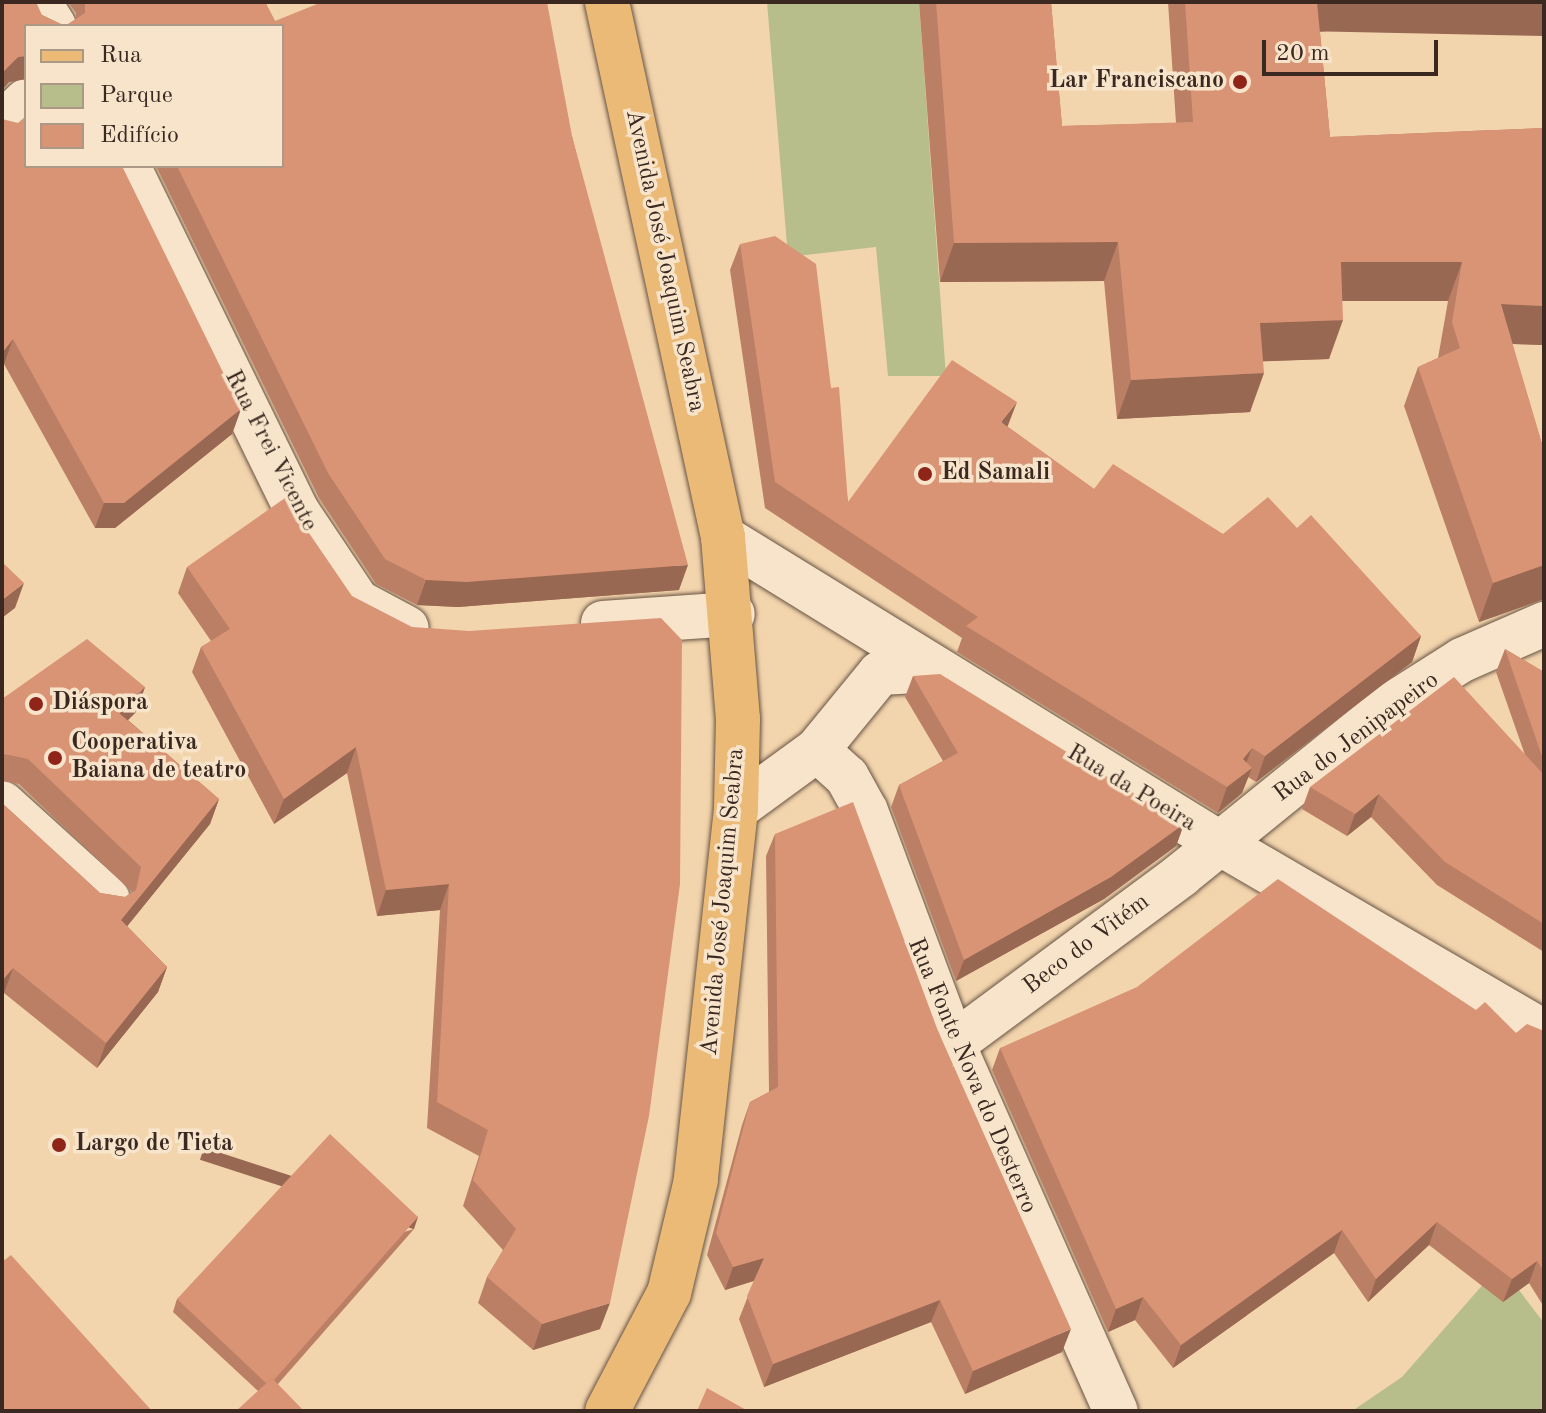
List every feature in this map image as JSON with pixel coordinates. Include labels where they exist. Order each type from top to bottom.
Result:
[{"type":"main road","name":"Avenida José Joaquim Seabra","points":[[607,2],[723,537],[733,614],[736,809],[696,1180],[669,1293],[607,1411]]},
{"type":"street","points":[[39,2],[53,24]]},
{"type":"street","points":[[2,124],[24,103]]},
{"type":"street","name":"Rua Frei Vicente","points":[[129,168],[297,511],[358,602],[412,630],[443,631]]},
{"type":"street","name":"Rua da Poeira","points":[[723,537],[1221,844],[1544,1032]]},
{"type":"street","points":[[565,625],[733,614]]},
{"type":"street","name":"Rua do Jenipapeiro","points":[[1221,844],[1391,705],[1462,660],[1544,624]]},
{"type":"street","points":[[736,809],[817,750],[880,673],[935,670]]},
{"type":"street","name":"Rua Fonte Nova do Desterro","points":[[817,750],[847,777],[866,811],[953,1044],[1116,1411]]},
{"type":"street","points":[[2,803],[108,899]]},
{"type":"street","name":"Beco do Vitém","points":[[953,1044],[1221,844]]},
{"type":"green space","points":[[767,2],[919,2],[946,376],[888,376],[876,247],[788,257]]},
{"type":"green space","points":[[1500,1265],[1544,1323],[1544,1411],[1352,1411],[1402,1377]]},
{"type":"building","points":[[2,2],[36,2],[42,15],[61,24],[24,24],[24,56],[18,57],[2,73]]},
{"type":"building","points":[[85,2],[265,2],[275,21],[322,2],[547,2],[572,136],[688,565],[467,582],[426,580],[385,559],[328,473],[178,168],[284,168],[284,24],[68,24],[85,13]]},
{"type":"building","points":[[936,2],[1051,2],[1062,126],[1193,122],[1185,2],[1317,2],[1330,137],[1544,128],[1544,306],[1501,304],[1544,451],[1544,565],[1493,583],[1418,367],[1460,348],[1452,322],[1462,262],[1341,262],[1343,320],[1260,323],[1264,373],[1131,380],[1118,242],[954,243]]},
{"type":"building","points":[[24,118],[24,168],[123,168],[241,409],[124,503],[104,503],[13,339],[2,353],[2,119],[18,123]]},
{"type":"building","points":[[775,236],[816,264],[831,388],[839,387],[848,502],[952,360],[1017,402],[1001,422],[1094,489],[1113,464],[1223,534],[1268,497],[1297,528],[1311,515],[1421,636],[1265,756],[1252,748],[1243,759],[1252,768],[1227,787],[966,626],[978,617],[775,482],[740,244]]},
{"type":"building","points":[[285,498],[352,596],[412,627],[469,631],[661,618],[682,640],[680,884],[649,1116],[610,1303],[542,1324],[487,1277],[516,1229],[473,1180],[488,1130],[437,1102],[449,884],[386,890],[356,747],[284,799],[201,647],[230,629],[187,567]]},
{"type":"building","points":[[2,562],[24,583],[2,600]]},
{"type":"building","points":[[87,639],[145,687],[119,713],[219,799],[121,920],[167,967],[106,1043],[13,968],[2,981],[2,803],[100,893],[125,897],[136,890],[141,867],[28,759],[2,756],[2,699]]},
{"type":"building","points":[[1505,649],[1544,672],[1544,762]]},
{"type":"building","points":[[940,674],[1184,824],[1111,877],[964,960],[899,785],[958,753],[913,676]]},
{"type":"building","points":[[1454,677],[1544,775],[1544,924],[1445,862],[1379,794],[1355,814],[1310,787]]},
{"type":"building","points":[[853,802],[938,1031],[1071,1329],[973,1371],[940,1300],[773,1364],[747,1296],[764,1258],[733,1267],[716,1233],[750,1102],[778,1087],[775,834]]},
{"type":"building","points":[[1278,879],[1476,1010],[1485,1002],[1516,1033],[1527,1024],[1544,1031],[1544,1271],[1537,1261],[1512,1279],[1437,1222],[1376,1279],[1342,1230],[1181,1345],[1143,1297],[1116,1309],[1000,1048],[1137,987]]},
{"type":"building","points":[[330,1134],[418,1217],[274,1380],[272,1378],[266,1383],[177,1299]]},
{"type":"building","points":[[11,1255],[152,1411],[2,1411],[2,1262]]},
{"type":"building","points":[[272,1378],[304,1411],[236,1411]]},
{"type":"building","points":[[707,1388],[748,1411],[697,1411]]},
{"type":"place","name":"Lar Franciscano","points":[[1240,82]]},
{"type":"place","name":"Ed Samali","points":[[925,474]]},
{"type":"place","name":"Diáspora","points":[[36,704]]},
{"type":"place","name":"Cooperativa Baiana de teatro","points":[[55,758]]},
{"type":"place","name":"Largo de Tieta","points":[[59,1145]]}]
